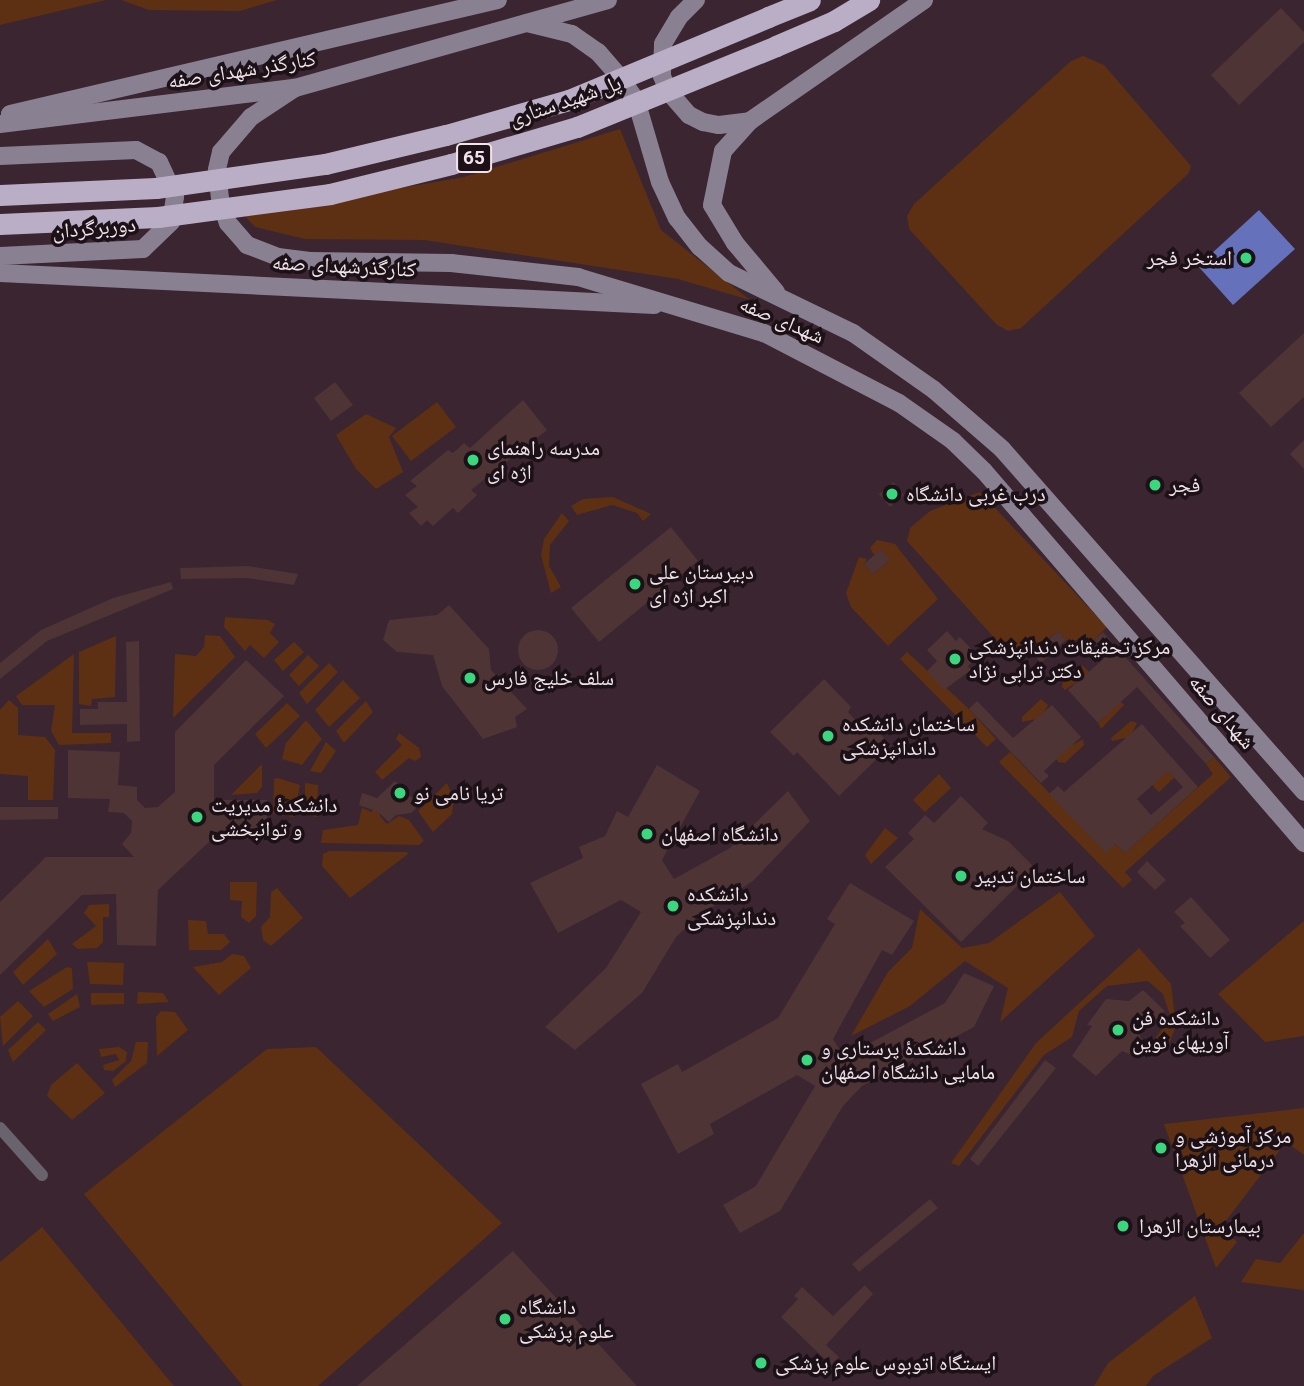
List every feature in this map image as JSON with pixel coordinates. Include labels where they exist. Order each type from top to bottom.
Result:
[{"type":"highway","name":"پل شهید ستاری","points":[[0,195],[156,188],[325,164],[446,135],[569,100],[810,0]]},
{"type":"highway","name":"پل شهید ستاری","points":[[0,224],[158,217],[330,194],[451,164],[577,127],[834,21],[869,0]]},
{"type":"main road","points":[[0,116],[498,0]]},
{"type":"main road","name":"کنارگذر شهدای صفه","points":[[0,124],[295,88],[608,0]]},
{"type":"main road","points":[[696,0],[679,17],[663,44],[662,68],[668,91],[683,109],[703,122],[719,125],[750,121]]},
{"type":"main road","points":[[780,297],[735,243],[712,205],[723,151],[750,121],[924,0]]},
{"type":"main road","name":"شهدای صفه","points":[[527,23],[572,34],[598,52],[636,100],[660,182],[677,218],[729,274],[853,333],[888,356],[1002,449],[1304,792]]},
{"type":"main road","name":"شهدای صفه","points":[[295,88],[251,117],[221,152],[217,170],[220,199],[228,223],[247,245],[278,257],[310,261],[451,263],[567,275],[686,307],[776,339],[899,403],[953,441],[1067,565],[1304,843]]},
{"type":"main road","name":"دوربرگردان","points":[[0,156],[124,149],[149,155],[173,184],[171,222],[154,242],[131,252],[0,256]]},
{"type":"main road","name":"کنارگذرشهدای صفه","points":[[0,273],[686,307]]},
{"type":"street","points":[[0,1128],[42,1175]]},
{"type":"shaded area","points":[[0,0],[106,0],[0,25]]},
{"type":"shaded area","points":[[121,0],[277,0],[240,11],[149,10]]},
{"type":"shaded area","points":[[1083,56],[1104,65],[1191,166],[1188,174],[1021,328],[1008,331],[996,324],[909,229],[907,216],[914,204],[1071,61]]},
{"type":"shaded area","points":[[620,129],[661,230],[750,300],[678,279],[424,240],[305,239],[255,227],[244,215],[464,177]]},
{"type":"shaded area","points":[[437,402],[456,427],[411,461],[392,436]]},
{"type":"shaded area","points":[[366,414],[396,428],[389,437],[403,472],[376,489],[356,469],[336,435]]},
{"type":"shaded area","points":[[980,492],[1107,627],[1094,640],[1066,640],[1058,631],[1029,655],[998,642],[907,541],[910,528],[930,511]]},
{"type":"shaded area","points":[[613,497],[651,514],[643,521],[637,513],[612,505],[577,515],[571,506],[583,499]]},
{"type":"shaded area","points":[[562,513],[569,521],[550,545],[549,566],[561,587],[551,593],[541,555],[544,539]]},
{"type":"shaded area","points":[[877,540],[895,544],[938,599],[888,646],[851,607],[846,593],[859,557],[867,559],[864,564],[873,574],[889,561],[881,550],[874,555],[870,548]]},
{"type":"shaded area","points":[[225,617],[268,620],[275,624],[270,633],[279,642],[264,658],[250,645],[245,651],[224,627]]},
{"type":"shaded area","points":[[205,635],[220,636],[235,657],[173,718],[175,654],[196,656],[204,647]]},
{"type":"shaded area","points":[[116,636],[115,697],[92,699],[91,706],[79,704],[79,652]]},
{"type":"shaded area","points":[[294,642],[304,652],[283,671],[274,660]]},
{"type":"shaded area","points":[[907,652],[969,709],[996,739],[987,747],[900,659]]},
{"type":"shaded area","points":[[74,654],[72,733],[111,733],[111,743],[59,745],[51,731],[55,705],[22,705],[16,696]]},
{"type":"shaded area","points":[[308,655],[319,666],[299,686],[289,675]]},
{"type":"shaded area","points":[[329,663],[338,672],[307,704],[299,693]]},
{"type":"shaded area","points":[[1082,665],[1124,705],[1101,729],[1098,723],[1106,716],[1077,682],[1065,690],[1062,687],[1063,681]]},
{"type":"shaded area","points":[[343,680],[360,698],[329,727],[315,710]]},
{"type":"shaded area","points":[[1041,699],[1048,705],[1044,712],[1073,745],[1083,739],[1084,745],[1065,763],[1058,762],[1036,719],[1022,722],[1022,717]]},
{"type":"shaded area","points":[[9,700],[18,708],[18,735],[45,737],[55,750],[53,800],[28,800],[28,776],[0,774],[0,710]]},
{"type":"shaded area","points":[[366,701],[373,712],[344,743],[336,731]]},
{"type":"shaded area","points":[[287,703],[300,716],[266,748],[255,734]]},
{"type":"shaded area","points":[[306,720],[322,739],[302,765],[282,759],[286,743]]},
{"type":"shaded area","points":[[1131,721],[1137,723],[1132,733],[1175,777],[1159,792],[1152,785],[1160,777],[1125,738],[1112,741],[1111,738]]},
{"type":"shaded area","points":[[399,733],[419,748],[421,757],[415,761],[409,758],[382,780],[375,772],[402,745],[396,739]]},
{"type":"shaded area","points":[[326,742],[336,751],[321,773],[310,771]]},
{"type":"shaded area","points":[[1010,752],[1106,852],[1115,844],[1125,853],[1213,774],[1206,764],[1214,757],[1231,777],[1125,872],[1132,880],[1123,888],[999,762]]},
{"type":"shaded area","points":[[262,764],[262,787],[257,793],[231,795]]},
{"type":"shaded area","points":[[939,774],[951,788],[925,812],[913,800]]},
{"type":"shaded area","points":[[274,779],[300,785],[294,817],[273,814]]},
{"type":"shaded area","points":[[305,783],[318,785],[317,817],[305,815]]},
{"type":"shaded area","points":[[447,783],[454,799],[452,814],[433,832],[418,811]]},
{"type":"shaded area","points":[[376,798],[380,816],[387,824],[399,816],[409,820],[424,841],[419,845],[321,843],[323,830],[358,825],[362,808],[372,812]]},
{"type":"shaded area","points":[[885,828],[898,838],[871,864],[865,855]]},
{"type":"shaded area","points":[[329,851],[408,854],[350,898],[322,866],[323,854]]},
{"type":"shaded area","points":[[230,882],[257,882],[256,916],[249,923],[241,917],[242,901],[230,900]]},
{"type":"shaded area","points":[[277,888],[303,918],[271,946],[263,940],[261,927],[270,917],[271,892]]},
{"type":"shaded area","points":[[1060,892],[1095,936],[1000,1022],[1008,988],[965,961],[910,1006],[851,1036],[888,972],[912,948],[920,909],[962,948],[989,943]]},
{"type":"shaded area","points":[[109,904],[109,917],[103,917],[103,942],[97,948],[78,949],[72,944],[96,926],[84,913],[89,905]]},
{"type":"shaded area","points":[[188,920],[206,921],[208,934],[224,934],[230,942],[221,950],[189,950]]},
{"type":"shaded area","points":[[1304,921],[1304,1036],[1265,1042],[1218,994]]},
{"type":"shaded area","points":[[48,939],[57,954],[23,985],[13,972]]},
{"type":"shaded area","points":[[1139,948],[1171,984],[1176,1026],[1167,1049],[1159,1057],[1156,1037],[1171,1018],[1163,994],[1148,981],[1107,986],[1079,1011],[1072,1037],[1044,1055],[959,1166],[951,1163],[1036,1043]]},
{"type":"shaded area","points":[[232,954],[244,956],[251,968],[219,995],[193,967],[222,962]]},
{"type":"shaded area","points":[[87,962],[124,963],[123,985],[90,984]]},
{"type":"shaded area","points":[[67,967],[72,968],[73,989],[44,1007],[29,991]]},
{"type":"shaded area","points":[[138,992],[163,993],[169,1002],[137,1004]]},
{"type":"shaded area","points":[[91,993],[124,993],[124,1004],[91,1005]]},
{"type":"shaded area","points":[[77,994],[80,1007],[53,1021],[48,1014]]},
{"type":"shaded area","points":[[18,1001],[33,1016],[3,1046],[0,1017]]},
{"type":"shaded area","points":[[161,1011],[175,1012],[188,1030],[157,1056],[156,1017]]},
{"type":"shaded area","points":[[38,1022],[46,1030],[13,1062],[8,1050]]},
{"type":"shaded area","points":[[136,1042],[148,1042],[147,1063],[115,1087],[112,1080],[131,1061]]},
{"type":"shaded area","points":[[119,1047],[127,1052],[126,1061],[113,1071],[104,1070],[103,1065],[119,1060],[116,1054],[101,1057],[99,1049]]},
{"type":"shaded area","points":[[316,1047],[502,1223],[318,1386],[243,1386],[84,1194],[267,1049]]},
{"type":"shaded area","points":[[77,1063],[105,1093],[72,1120],[47,1096],[51,1085]]},
{"type":"shaded area","points":[[1304,1108],[1304,1155],[1286,1142],[1222,1226],[1237,1242],[1216,1268],[1164,1124]]},
{"type":"shaded area","points":[[42,1227],[174,1386],[0,1386],[0,1262]]},
{"type":"shaded area","points":[[1304,1233],[1304,1290],[1241,1282],[1256,1259],[1280,1263]]},
{"type":"shaded area","points":[[1195,1296],[1212,1338],[1153,1376],[1146,1386],[1094,1386],[1108,1363]]},
{"type":"water","name":"استخر فجر","points":[[1259,210],[1295,249],[1233,305],[1198,266]]},
{"type":"building","points":[[1281,8],[1304,32],[1304,42],[1239,105],[1211,75]]},
{"type":"building","points":[[1304,333],[1304,397],[1271,427],[1239,393]]},
{"type":"building","points":[[335,382],[353,405],[331,421],[314,398]]},
{"type":"building","name":"مدرسه راهنمای اژه ای","points":[[523,400],[547,430],[471,490],[477,495],[458,513],[453,508],[433,526],[427,520],[421,526],[409,513],[418,507],[405,495],[417,486],[410,481],[448,450],[453,453],[464,443],[470,448]]},
{"type":"building","points":[[1304,440],[1304,469],[1290,454]]},
{"type":"building","name":"درب غربی دانشگاه","points":[[893,482],[904,495],[890,507],[879,494]]},
{"type":"building","name":"دبیرستان علی اکبر اژه ای","points":[[671,527],[698,561],[599,642],[571,608]]},
{"type":"building","points":[[881,549],[890,560],[873,574],[864,564]]},
{"type":"building","points":[[248,566],[298,574],[294,585],[247,578],[181,579],[180,568]]},
{"type":"building","points":[[171,582],[173,589],[47,641],[0,679],[0,663],[41,630],[113,598]]},
{"type":"building","name":"سلف خلیج فارس","points":[[449,605],[489,649],[491,670],[527,709],[515,717],[517,727],[483,739],[442,686],[433,655],[397,652],[383,640],[389,620],[437,615]]},
{"type":"building","points":[[538,630],[552,636],[558,650],[552,664],[538,670],[524,664],[518,650],[524,636]]},
{"type":"building","name":"مرکز تحقیقات دندانپزشکی دکتر ترابی نژاد","points":[[947,631],[956,641],[960,637],[978,656],[968,666],[971,670],[944,690],[927,671],[937,661],[927,650]]},
{"type":"building","points":[[1058,631],[1066,640],[1041,663],[1033,654]]},
{"type":"building","points":[[1103,632],[1214,757],[1206,764],[1137,687],[1098,723],[1068,690],[1108,655],[1094,640]]},
{"type":"building","points":[[139,641],[140,741],[127,742],[127,724],[80,725],[80,709],[98,709],[98,702],[127,702],[126,642]]},
{"type":"building","name":"دانشکدهٔ مدیریت و توانبخشی","points":[[246,660],[284,696],[214,765],[214,800],[267,800],[267,839],[212,839],[158,890],[156,946],[117,945],[116,894],[82,895],[0,975],[0,902],[46,857],[134,857],[122,844],[131,833],[132,821],[124,813],[108,812],[110,799],[68,798],[68,750],[120,752],[118,785],[137,787],[137,800],[145,808],[158,807],[175,792],[175,732]]},
{"type":"building","name":"ساختمان دانشکده داندانپزشکی","points":[[824,679],[851,707],[848,712],[861,726],[866,720],[891,745],[839,796],[797,752],[794,756],[770,732]]},
{"type":"building","points":[[977,701],[1013,738],[1052,705],[1081,737],[1044,771],[1049,776],[1041,783],[969,709]]},
{"type":"building","points":[[1142,724],[1198,787],[1125,853],[1115,844],[1106,853],[1049,794],[1058,786],[1064,792]],"holes":[[[1168,771],[1183,787],[1151,815],[1137,799]]]},
{"type":"building","name":"دانشکده دندانپزشکی","points":[[657,765],[700,791],[662,860],[674,879],[730,848],[788,791],[810,821],[753,881],[697,917],[676,937],[642,993],[575,1050],[545,1027],[606,968],[641,912],[621,900],[558,933],[530,883],[583,858],[579,847],[605,836],[617,811],[628,817]]},
{"type":"building","points":[[395,781],[419,805],[411,813],[396,815],[389,822],[378,812],[359,805],[362,793],[377,798]]},
{"type":"building","name":"ساختمان تدبیر","points":[[961,796],[988,823],[982,829],[1008,841],[1035,868],[961,942],[885,867],[914,839],[908,833],[925,815],[934,823]]},
{"type":"building","points":[[0,807],[58,807],[58,819],[0,820]]},
{"type":"building","points":[[1147,861],[1166,880],[1155,890],[1137,872]]},
{"type":"building","name":"دانشکدهٔ پرستاری و مامایی دانشگاه اصفهان","points":[[850,883],[914,921],[892,955],[882,950],[833,1039],[844,1057],[945,1003],[964,973],[994,986],[974,1027],[862,1086],[843,1106],[780,1211],[740,1233],[723,1205],[756,1186],[815,1086],[797,1075],[710,1124],[714,1134],[678,1154],[641,1084],[678,1064],[682,1072],[778,1018],[835,924],[827,919]]},
{"type":"building","points":[[1191,897],[1230,940],[1210,958],[1180,926],[1185,923],[1174,912]]},
{"type":"building","name":"دانشکده فن آوریهای نوین","points":[[1143,990],[1165,1011],[1139,1034],[1147,1050],[1139,1058],[1122,1051],[1096,1076],[1072,1056],[1092,1026],[1087,1025],[1106,999],[1129,1001]]},
{"type":"building","points":[[1045,1060],[1056,1068],[978,1166],[970,1159]]},
{"type":"building","points":[[930,1199],[938,1208],[859,1272],[852,1264]]},
{"type":"building","name":"دانشگاه علوم پزشکی","points":[[513,1251],[637,1386],[357,1386]]},
{"type":"building","points":[[865,1285],[873,1294],[826,1345],[839,1357],[831,1365],[781,1317],[798,1299],[794,1296],[802,1287],[833,1316]]},
{"type":"place","name":"استخر فجر","points":[[1246,258]]},
{"type":"place","name":"مدرسه راهنمای اژه ای","points":[[473,460]]},
{"type":"place","name":"فجر","points":[[1155,485]]},
{"type":"place","name":"درب غربی دانشگاه","points":[[892,494]]},
{"type":"place","name":"دبیرستان علی اکبر اژه ای","points":[[635,584]]},
{"type":"place","name":"مرکز تحقیقات دندانپزشکی دکتر ترابی نژاد","points":[[955,659]]},
{"type":"place","name":"سلف خلیج فارس","points":[[470,678]]},
{"type":"place","name":"ساختمان دانشکده داندانپزشکی","points":[[828,736]]},
{"type":"place","name":"تریا نامی نو","points":[[400,793]]},
{"type":"place","name":"دانشکدهٔ مدیریت و توانبخشی","points":[[197,817]]},
{"type":"place","name":"دانشگاه اصفهان","points":[[647,834]]},
{"type":"place","name":"ساختمان تدبیر","points":[[961,876]]},
{"type":"place","name":"دانشکده دندانپزشکی","points":[[673,906]]},
{"type":"place","name":"دانشکده فن آوریهای نوین","points":[[1118,1030]]},
{"type":"place","name":"دانشکدهٔ پرستاری و مامایی دانشگاه اصفهان","points":[[807,1060]]},
{"type":"place","name":"مرکز آموزشی و درمانی الزهرا","points":[[1161,1148]]},
{"type":"place","name":"بیمارستان الزهرا","points":[[1123,1226]]},
{"type":"place","name":"دانشگاه علوم پزشکی","points":[[505,1319]]},
{"type":"place","name":"ایستگاه اتوبوس علوم پزشکی","points":[[761,1363]]}]
